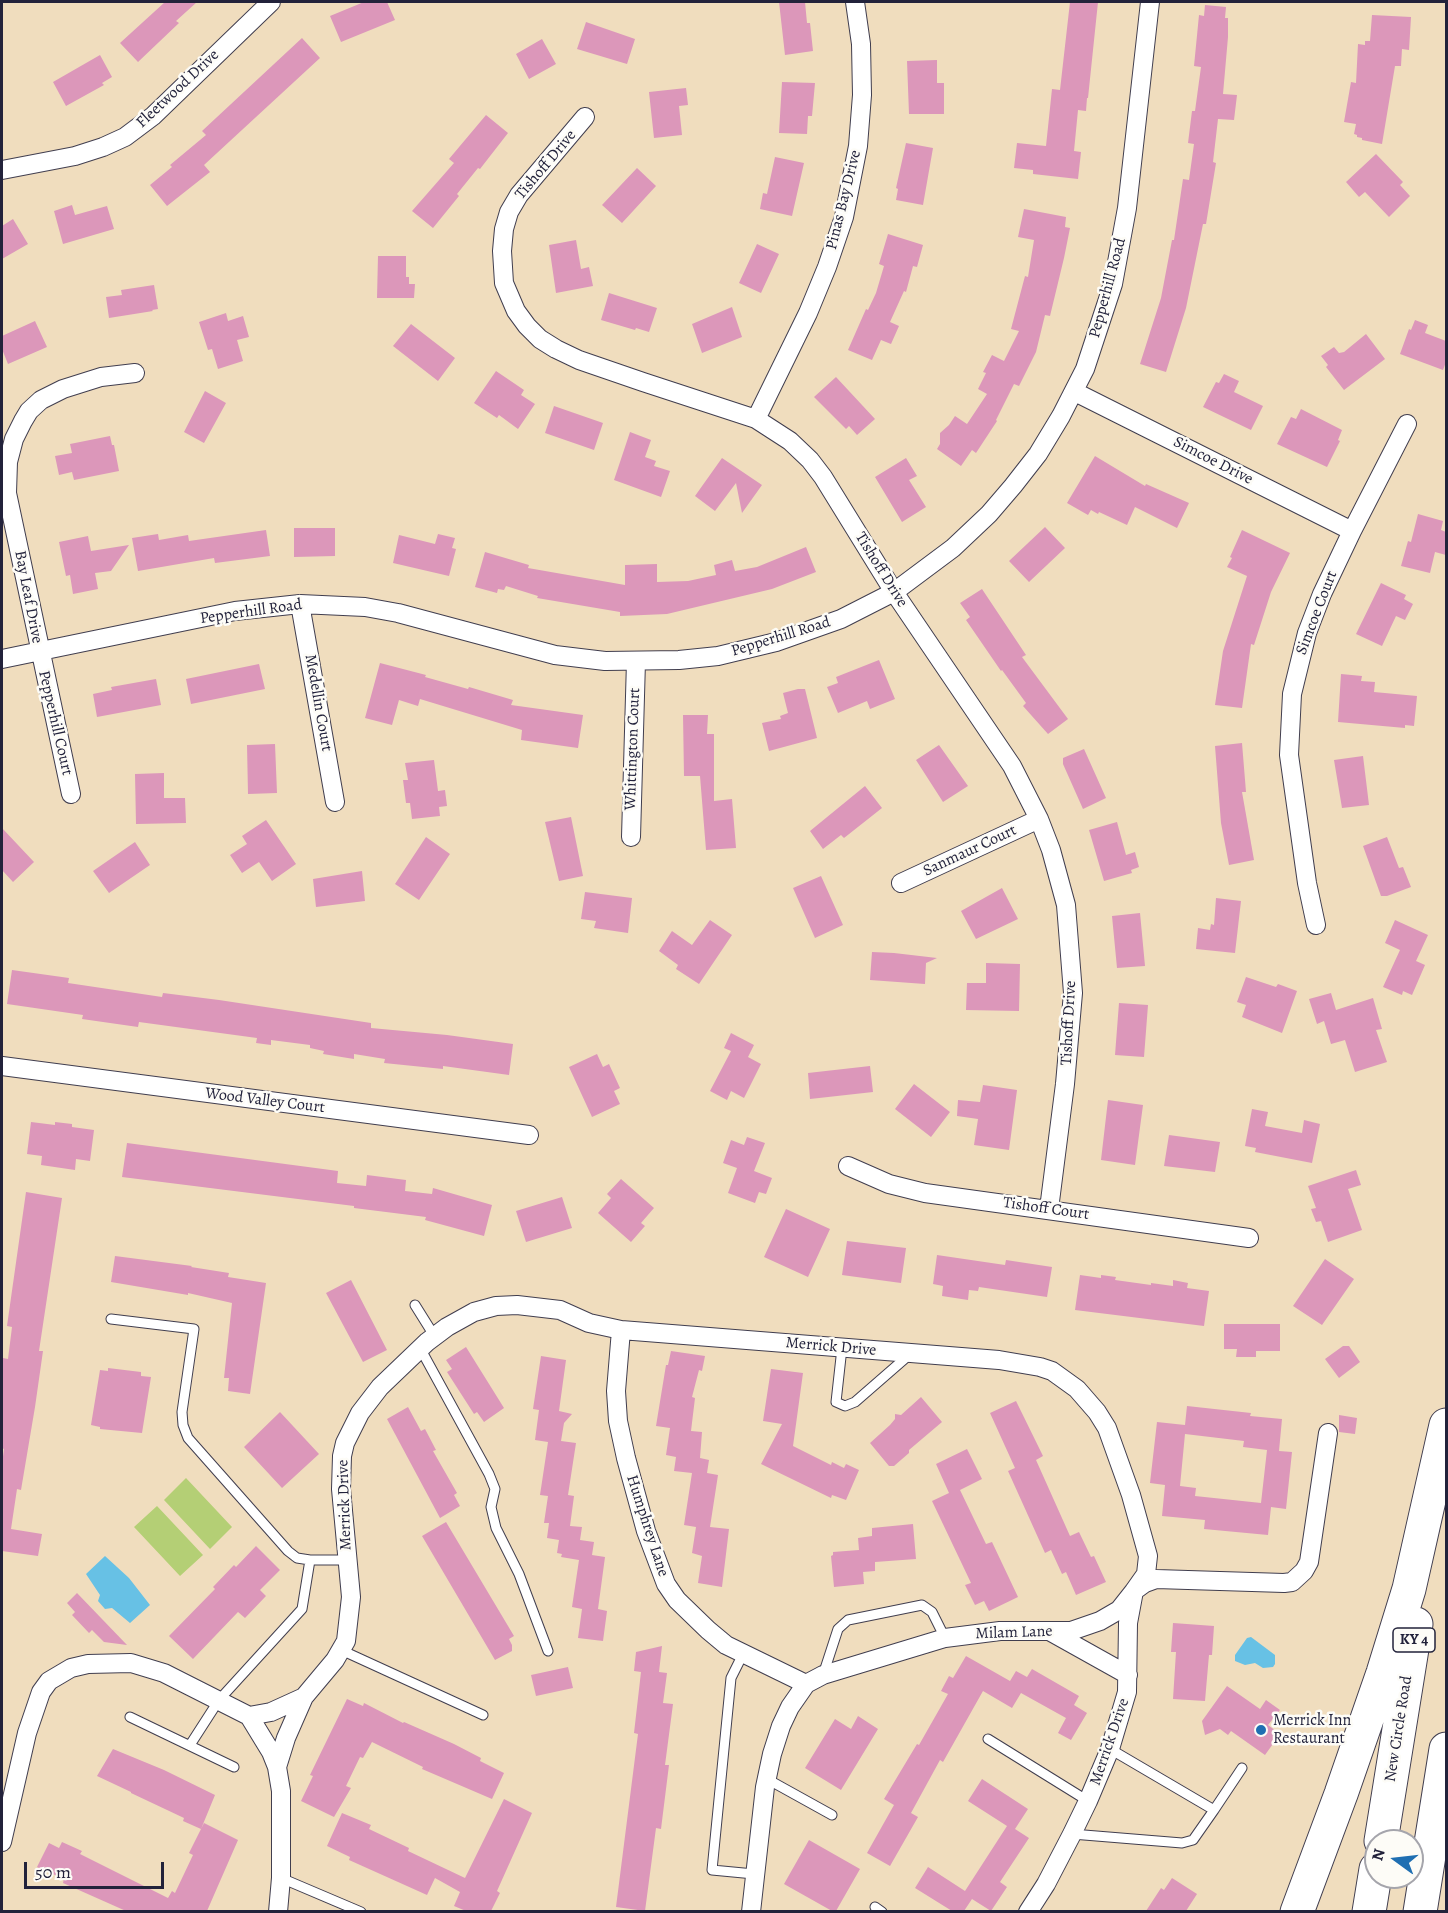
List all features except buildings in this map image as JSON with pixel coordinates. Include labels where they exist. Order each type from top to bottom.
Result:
[{"type":"highway","points":[[1297,1911],[1383,1672],[1408,1589],[1446,1425]]},
{"type":"highway","name":"New Circle Road","points":[[1383,1829],[1446,1439]]},
{"type":"highway","points":[[1420,1911],[1446,1749]]},
{"type":"highway","points":[[1369,1911],[1373,1889]]},
{"type":"street","name":"Fleetwood Drive","points":[[2,170],[75,156],[103,147],[125,136],[153,116],[271,2]]},
{"type":"street","name":"Pinas Bay Drive","points":[[756,418],[808,313],[844,217],[858,146],[862,95],[861,44],[855,2]]},
{"type":"street","name":"Pepperhill Road","points":[[2,659],[235,611],[300,604],[365,607],[398,613],[555,655],[636,662],[718,656],[776,642],[841,618],[894,592],[953,548],[989,514],[1038,454],[1085,369],[1113,284],[1127,208],[1150,2]]},
{"type":"street","name":"Tishoff Drive","points":[[585,117],[519,195],[509,212],[504,229],[502,261],[504,283],[516,311],[540,339],[579,360],[756,418],[790,441],[810,460],[823,477],[894,592],[1012,766],[1039,819],[1051,850],[1066,905],[1073,993],[1065,1084],[1048,1209]]},
{"type":"street","name":"Bay Leaf Drive","points":[[39,651],[7,493],[8,462],[14,439],[29,411],[41,400],[63,389],[100,377],[135,373]]},
{"type":"street","name":"Simcoe Drive","points":[[1074,392],[1352,531]]},
{"type":"street","name":"Simcoe Court","points":[[1316,925],[1307,883],[1289,755],[1290,716],[1298,665],[1307,633],[1352,531],[1407,424]]},
{"type":"street","name":"Medellin Court","points":[[300,604],[335,802]]},
{"type":"street","name":"Pepperhill Court","points":[[39,651],[71,794]]},
{"type":"street","name":"Whittington Court","points":[[631,837],[636,662]]},
{"type":"street","name":"Sanmaur Court","points":[[901,883],[1039,819]]},
{"type":"street","name":"Wood Valley Court","points":[[2,1066],[529,1136]]},
{"type":"street","name":"Tishoff Court","points":[[848,1166],[889,1184],[925,1193],[1249,1238]]},
{"type":"street","name":"Merrick Drive","points":[[277,1767],[285,1738],[304,1697],[320,1681],[346,1641],[351,1597],[341,1489],[342,1456],[345,1443],[360,1413],[380,1387],[420,1348],[474,1312],[496,1306],[517,1305],[560,1310],[596,1325],[621,1330],[999,1360],[1040,1367],[1052,1371],[1077,1389],[1097,1412],[1107,1428],[1148,1556],[1146,1574],[1134,1591],[1128,1623],[1127,1692],[1110,1749],[1089,1801],[1047,1884],[1028,1911]]},
{"type":"street","name":"Humphrey Lane","points":[[621,1330],[616,1392],[618,1421],[646,1531],[666,1584],[677,1600],[708,1630],[743,1654],[806,1684]]},
{"type":"street","name":"Milam Lane","points":[[751,1911],[766,1779],[781,1726],[790,1707],[806,1684],[823,1675],[945,1638],[1000,1631],[1071,1631],[1100,1621],[1119,1611],[1134,1591],[1156,1578],[1292,1582],[1299,1577],[1309,1562],[1328,1433]]},
{"type":"street","points":[[1051,1632],[1128,1675]]},
{"type":"street","points":[[2,1842],[27,1734],[41,1692],[49,1681],[71,1668],[88,1664],[131,1663],[164,1673],[249,1716],[271,1752],[277,1767],[281,1791],[281,1878],[278,1911]]},
{"type":"street","name":"Merrick Drive","points":[[249,1716],[271,1712],[304,1697]]},
{"type":"lane","points":[[415,1305],[435,1337]]},
{"type":"lane","points":[[111,1319],[194,1329],[182,1412],[183,1425],[188,1438],[288,1551],[297,1558],[347,1560]]},
{"type":"lane","points":[[420,1348],[489,1474],[495,1489],[491,1507],[496,1528],[519,1574],[548,1651]]},
{"type":"lane","points":[[842,1348],[836,1402],[845,1406],[855,1402],[911,1353]]},
{"type":"lane","points":[[190,1745],[219,1700],[302,1609],[310,1560]]},
{"type":"lane","points":[[823,1675],[838,1629],[848,1620],[922,1605],[932,1612],[945,1638]]},
{"type":"lane","points":[[341,1650],[483,1715]]},
{"type":"lane","points":[[743,1654],[731,1678],[712,1870],[754,1874]]},
{"type":"lane","points":[[130,1717],[234,1767]]},
{"type":"lane","points":[[988,1738],[1089,1801]]},
{"type":"lane","points":[[1110,1749],[1214,1810]]},
{"type":"lane","points":[[1072,1834],[1182,1843],[1193,1840],[1242,1768]]},
{"type":"lane","points":[[766,1779],[832,1815]]},
{"type":"lane","points":[[281,1878],[361,1911]]},
{"type":"green space","points":[[186,1478],[232,1527],[210,1549],[164,1500]]},
{"type":"green space","points":[[157,1506],[203,1555],[180,1576],[134,1527]]},
{"type":"water","points":[[105,1556],[129,1578],[150,1605],[130,1623],[112,1608],[105,1609],[98,1601],[100,1595],[86,1574]]},
{"type":"water","points":[[1251,1637],[1275,1655],[1273,1667],[1263,1668],[1255,1663],[1245,1665],[1235,1661],[1235,1655],[1247,1638]]},
{"type":"place","name":"Merrick Inn Restaurant","points":[[1261,1730]]}]
